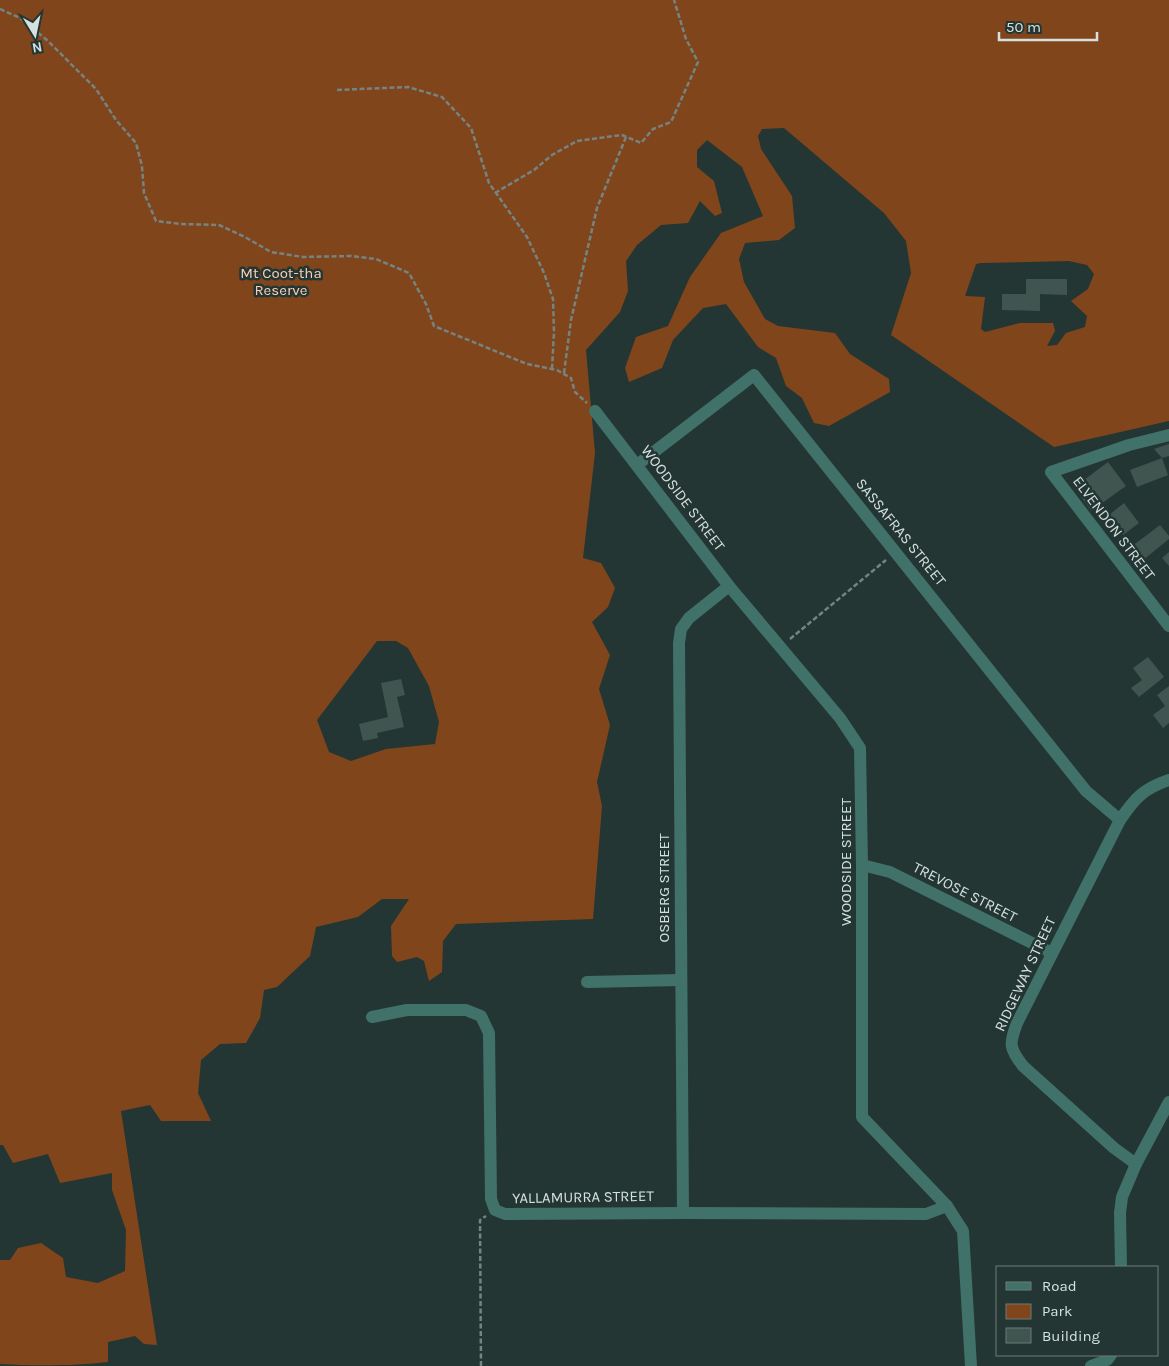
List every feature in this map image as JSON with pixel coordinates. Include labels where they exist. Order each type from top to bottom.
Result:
[{"type":"street","name":"SASSAFRAS STREET","points":[[637,465],[754,375],[1086,791],[1120,820]]},
{"type":"street","name":"WOODSIDE STREET","points":[[595,411],[729,586],[840,718],[860,748],[862,1116],[948,1206],[963,1231],[971,1366]]},
{"type":"street","name":"ELVENDON STREET","points":[[1169,435],[1129,445],[1051,472],[1169,626]]},
{"type":"street","name":"OSBERG STREET","points":[[683,1212],[680,980],[681,629],[689,618],[729,586]]},
{"type":"street","name":"RIDGEWAY STREET","points":[[1136,1164],[1114,1148],[1023,1066],[1013,1053],[1010,1042],[1017,1023],[1120,820],[1135,797],[1169,780]]},
{"type":"street","name":"TREVOSE STREET","points":[[862,865],[890,872],[1052,953]]},
{"type":"street","points":[[587,982],[680,980]]},
{"type":"street","name":"YALLAMURRA STREET","points":[[372,1017],[408,1010],[466,1010],[481,1016],[489,1033],[491,1199],[495,1210],[505,1214],[683,1212],[926,1214],[948,1206]]},
{"type":"street","points":[[1121,1266],[1121,1205],[1126,1185],[1169,1102]]},
{"type":"street","points":[[1092,1366],[1107,1360],[1110,1356]]},
{"type":"path","points":[[495,193],[534,170],[552,155],[577,141],[622,135],[642,143],[653,129],[671,122],[698,62],[686,39],[674,0]]},
{"type":"path","points":[[0,8],[20,18],[48,41],[96,89],[116,120],[136,143],[142,166],[144,194],[156,221],[219,225],[271,252],[303,257],[351,256],[376,259],[409,273],[426,304],[434,326],[527,364],[557,370],[571,378],[575,392],[595,411]]},
{"type":"path","points":[[337,90],[408,87],[442,97],[471,128],[489,184],[527,237],[553,299],[552,369]]},
{"type":"path","points":[[564,373],[571,320],[597,208],[626,137]]},
{"type":"path","points":[[781,646],[896,552]]},
{"type":"path","points":[[481,1366],[480,1220],[495,1210]]},
{"type":"green space","name":"Mt Coot-tha Reserve","points":[[0,0],[1169,0],[1169,421],[1054,447],[891,335],[911,273],[906,241],[884,213],[784,128],[762,129],[758,136],[761,149],[792,196],[795,228],[779,240],[745,243],[739,259],[744,282],[765,319],[778,326],[835,333],[850,354],[889,379],[890,392],[829,426],[814,423],[802,398],[786,386],[776,358],[758,347],[726,304],[703,308],[673,340],[662,368],[629,382],[625,368],[636,337],[668,326],[690,277],[721,233],[763,216],[742,167],[707,140],[697,150],[697,167],[714,181],[722,213],[715,216],[700,201],[688,223],[661,225],[637,245],[626,261],[628,291],[620,312],[586,350],[595,453],[583,558],[601,563],[615,588],[608,607],[592,622],[610,655],[599,689],[610,725],[597,782],[602,806],[593,919],[456,924],[443,941],[442,972],[429,981],[424,961],[417,957],[397,962],[392,956],[391,926],[409,899],[382,899],[358,917],[316,927],[310,956],[277,987],[264,990],[260,1018],[246,1043],[220,1044],[201,1060],[198,1093],[211,1121],[161,1121],[150,1105],[121,1111],[157,1345],[144,1344],[135,1336],[108,1342],[108,1362],[54,1365],[0,1364],[0,1260],[10,1260],[18,1248],[41,1243],[63,1258],[66,1277],[98,1283],[125,1271],[126,1230],[112,1190],[112,1173],[60,1183],[48,1154],[13,1163],[3,1145],[0,1145]],"holes":[[[1069,261],[1087,265],[1094,274],[1088,289],[1071,301],[1087,316],[1085,327],[1066,333],[1057,345],[1047,346],[1055,331],[1053,323],[1020,323],[985,332],[981,329],[985,297],[965,296],[976,264]],[[377,641],[396,641],[408,648],[429,686],[439,722],[435,744],[386,749],[351,761],[329,752],[317,720]]]},
{"type":"building","points":[[1026,279],[1067,279],[1067,295],[1040,294],[1040,311],[1002,310],[1002,294],[1026,294]]},
{"type":"building","points":[[1169,444],[1169,456],[1162,458],[1154,449]]},
{"type":"building","points":[[1162,458],[1168,475],[1137,487],[1130,470]]},
{"type":"building","points":[[1108,462],[1126,486],[1091,511],[1081,497],[1091,490],[1084,480]]},
{"type":"building","points":[[1124,503],[1139,523],[1123,535],[1109,515]]},
{"type":"building","points":[[1160,525],[1169,536],[1169,539],[1142,561],[1131,547]]},
{"type":"building","points":[[1169,552],[1169,566],[1162,558]]},
{"type":"building","points":[[1148,657],[1164,677],[1139,697],[1131,688],[1142,680],[1133,668]]},
{"type":"building","points":[[401,679],[405,695],[397,697],[404,727],[377,733],[378,738],[363,741],[359,724],[388,717],[381,683]]},
{"type":"building","points":[[1169,686],[1169,723],[1163,728],[1153,715],[1165,706],[1157,695]]}]
